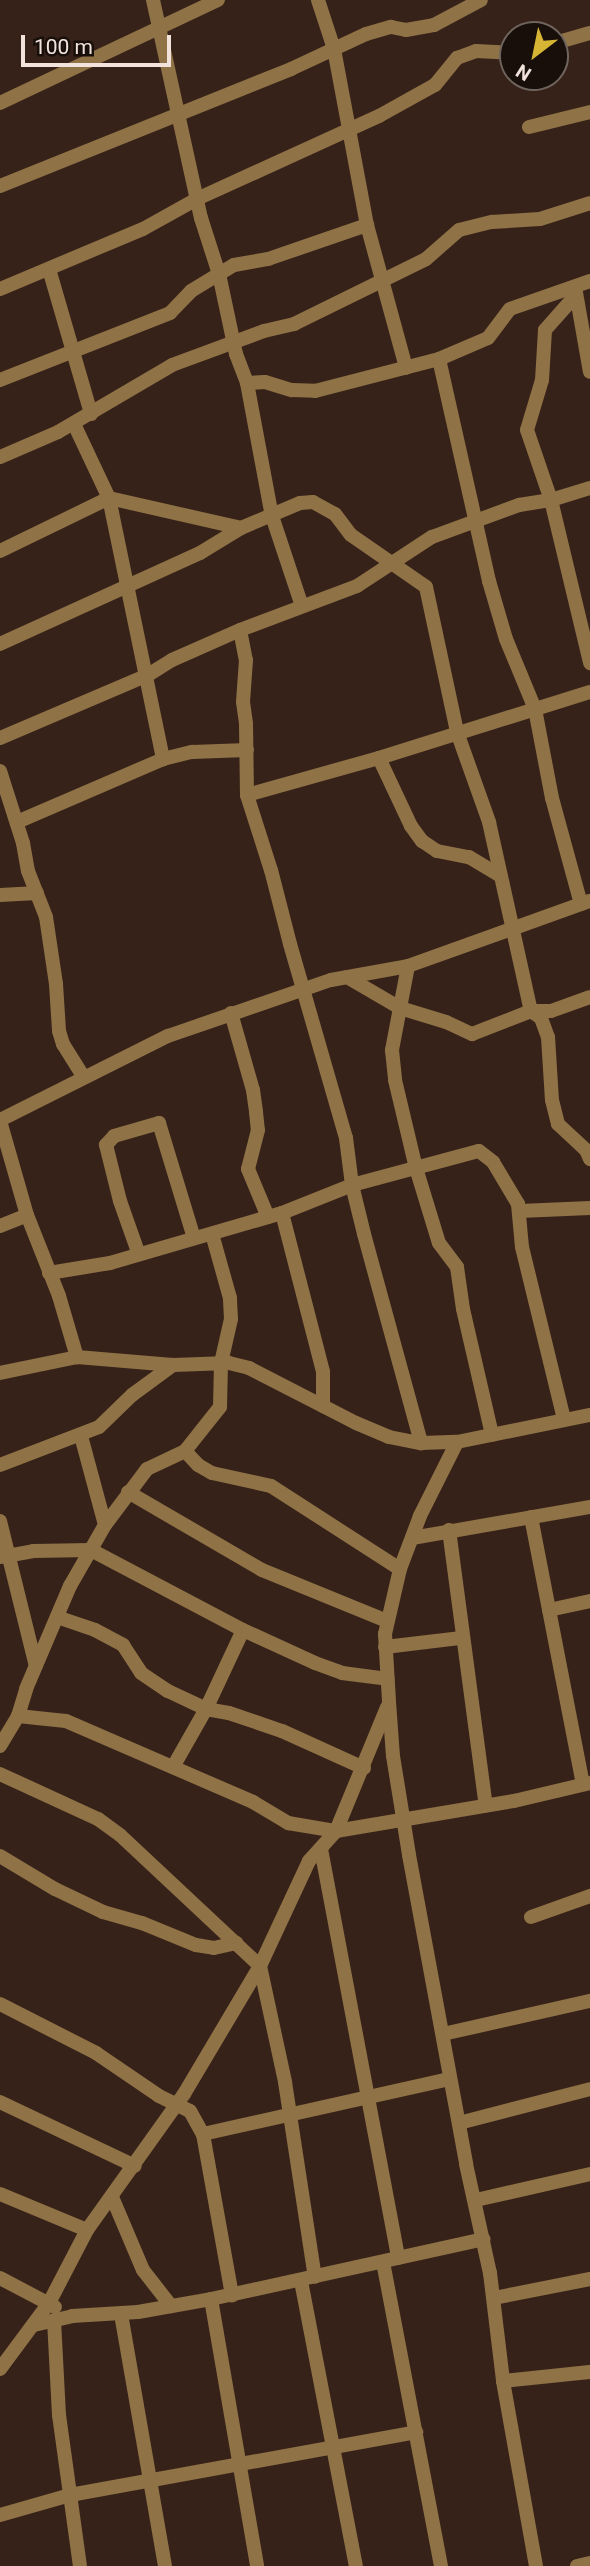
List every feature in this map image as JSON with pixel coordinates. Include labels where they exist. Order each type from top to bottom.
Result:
[{"type":"street","points":[[153,0],[208,246],[219,274],[234,341],[247,383],[272,516],[302,606]]},
{"type":"street","points":[[0,103],[160,25],[218,0]]},
{"type":"street","points":[[318,0],[334,49],[367,225],[406,368]]},
{"type":"street","points":[[0,186],[382,29],[413,30],[434,26],[481,0]]},
{"type":"street","points":[[569,39],[590,33]]},
{"type":"street","points":[[0,289],[143,229],[199,198],[350,130],[435,85],[457,58],[476,51],[499,52]]},
{"type":"street","points":[[530,127],[590,113]]},
{"type":"street","points":[[0,457],[74,424],[155,373],[234,341],[295,324],[426,259],[459,230],[473,225],[540,219],[590,203]]},
{"type":"street","points":[[0,380],[170,313],[191,291],[234,264],[268,259],[367,225]]},
{"type":"street","points":[[49,269],[92,414]]},
{"type":"street","points":[[590,281],[576,291],[545,330],[542,380],[527,430],[551,500],[590,663]]},
{"type":"street","points":[[247,383],[265,382],[292,390],[315,391],[439,359],[488,338],[510,309],[576,291]]},
{"type":"street","points":[[576,291],[590,372]]},
{"type":"street","points":[[77,1357],[27,1215],[0,1121],[139,1048],[231,1013],[348,977],[408,966],[585,902],[552,798],[535,709],[506,639],[439,359]]},
{"type":"street","points":[[74,424],[109,498],[148,675],[163,759]]},
{"type":"street","points":[[0,738],[148,675],[172,660],[240,630],[357,586],[432,537],[519,505],[551,500],[590,488]]},
{"type":"street","points":[[0,551],[109,498],[241,528]]},
{"type":"street","points":[[0,644],[200,553],[241,528],[300,503],[320,504],[335,514],[351,536],[426,587],[457,732],[489,822],[531,1011],[541,1018],[548,1037],[552,1059],[552,1100],[558,1124],[586,1150],[590,1158]]},
{"type":"street","points":[[240,630],[246,660],[243,702],[247,795],[271,870],[346,1138],[352,1185],[421,1443]]},
{"type":"street","points":[[247,795],[379,758],[590,692]]},
{"type":"street","points":[[17,822],[163,759],[201,751],[247,750]]},
{"type":"street","points":[[379,758],[411,826],[422,841],[437,851],[469,858],[501,877]]},
{"type":"street","points":[[0,771],[52,950],[59,1031],[63,1044],[83,1076]]},
{"type":"street","points":[[0,895],[37,894]]},
{"type":"street","points":[[408,966],[392,1050],[394,1070],[416,1168],[439,1243],[457,1267],[463,1309],[492,1434]]},
{"type":"street","points":[[348,977],[400,1008],[446,1022],[472,1034],[531,1011],[551,1011],[590,997]]},
{"type":"street","points":[[231,1013],[253,1090],[258,1130],[248,1169],[275,1215],[323,1372],[323,1406]]},
{"type":"street","points":[[138,1252],[120,1201],[106,1145],[114,1136],[159,1123],[194,1238]]},
{"type":"street","points":[[49,1273],[110,1263],[138,1252],[275,1215],[352,1185],[479,1151],[494,1163],[520,1211],[522,1247],[564,1419]]},
{"type":"street","points":[[520,1211],[590,1208]]},
{"type":"street","points":[[0,1226],[27,1215]]},
{"type":"street","points":[[0,1746],[18,1716],[57,1617],[105,1525],[146,1469],[186,1451],[220,1407],[221,1363],[231,1319],[230,1297],[212,1234]]},
{"type":"street","points":[[0,1373],[77,1357],[173,1365],[221,1363],[248,1368],[389,1437],[421,1443],[457,1442],[590,1415]]},
{"type":"street","points":[[0,1465],[81,1436],[115,1415],[132,1395],[173,1365]]},
{"type":"street","points":[[81,1436],[105,1525]]},
{"type":"street","points":[[457,1442],[400,1569],[395,1603],[387,1621],[389,1702],[393,1756],[450,2080],[494,2298],[503,2381],[536,2566]]},
{"type":"street","points":[[186,1451],[198,1465],[212,1473],[271,1486],[400,1569]]},
{"type":"street","points":[[128,1492],[251,1565],[387,1621]]},
{"type":"street","points":[[412,1538],[590,1507]]},
{"type":"street","points":[[18,1716],[66,1721],[267,1808],[288,1823],[336,1830],[486,1806],[587,1784],[531,1517]]},
{"type":"street","points":[[0,1521],[4,1556],[36,1666]]},
{"type":"street","points":[[449,1530],[461,1638],[486,1806]]},
{"type":"street","points":[[4,1556],[91,1550],[243,1630],[342,1673],[388,1679]]},
{"type":"street","points":[[549,1610],[590,1601]]},
{"type":"street","points":[[57,1617],[95,1630],[123,1645],[138,1669],[149,1679],[206,1709],[229,1713],[282,1731],[364,1768]]},
{"type":"street","points":[[173,1767],[206,1709],[243,1630]]},
{"type":"street","points":[[386,1647],[461,1638]]},
{"type":"street","points":[[1,2367],[49,2303],[87,2230],[178,2104],[260,1966],[309,1861],[336,1830],[364,1768],[389,1702]]},
{"type":"street","points":[[0,1774],[98,1819],[120,1835],[260,1966],[289,2114],[308,2279],[332,2449],[356,2566]]},
{"type":"street","points":[[321,1849],[398,2258]]},
{"type":"street","points":[[0,1856],[55,1889],[103,1912],[142,1923],[196,1945],[214,1948],[236,1943]]},
{"type":"street","points":[[531,1917],[590,1896]]},
{"type":"street","points":[[443,2034],[590,2001]]},
{"type":"street","points":[[0,2004],[96,2053],[159,2096],[190,2111],[203,2134],[232,2295]]},
{"type":"street","points":[[203,2134],[450,2080]]},
{"type":"street","points":[[459,2123],[590,2089]]},
{"type":"street","points":[[0,2102],[135,2166]]},
{"type":"street","points":[[476,2200],[590,2174]]},
{"type":"street","points":[[0,2194],[87,2230]]},
{"type":"street","points":[[112,2197],[143,2270],[171,2306]]},
{"type":"street","points":[[34,2325],[72,2316],[121,2314],[232,2295],[483,2239]]},
{"type":"street","points":[[383,2262],[441,2566]]},
{"type":"street","points":[[0,2278],[72,2316]]},
{"type":"street","points":[[494,2298],[590,2279]]},
{"type":"street","points":[[211,2299],[257,2566]]},
{"type":"street","points":[[121,2314],[165,2566]]},
{"type":"street","points":[[54,2320],[59,2415],[80,2566]]},
{"type":"street","points":[[503,2381],[590,2372]]},
{"type":"street","points":[[0,2515],[70,2494],[416,2432]]},
{"type":"street","points":[[577,2566],[590,2563]]}]
